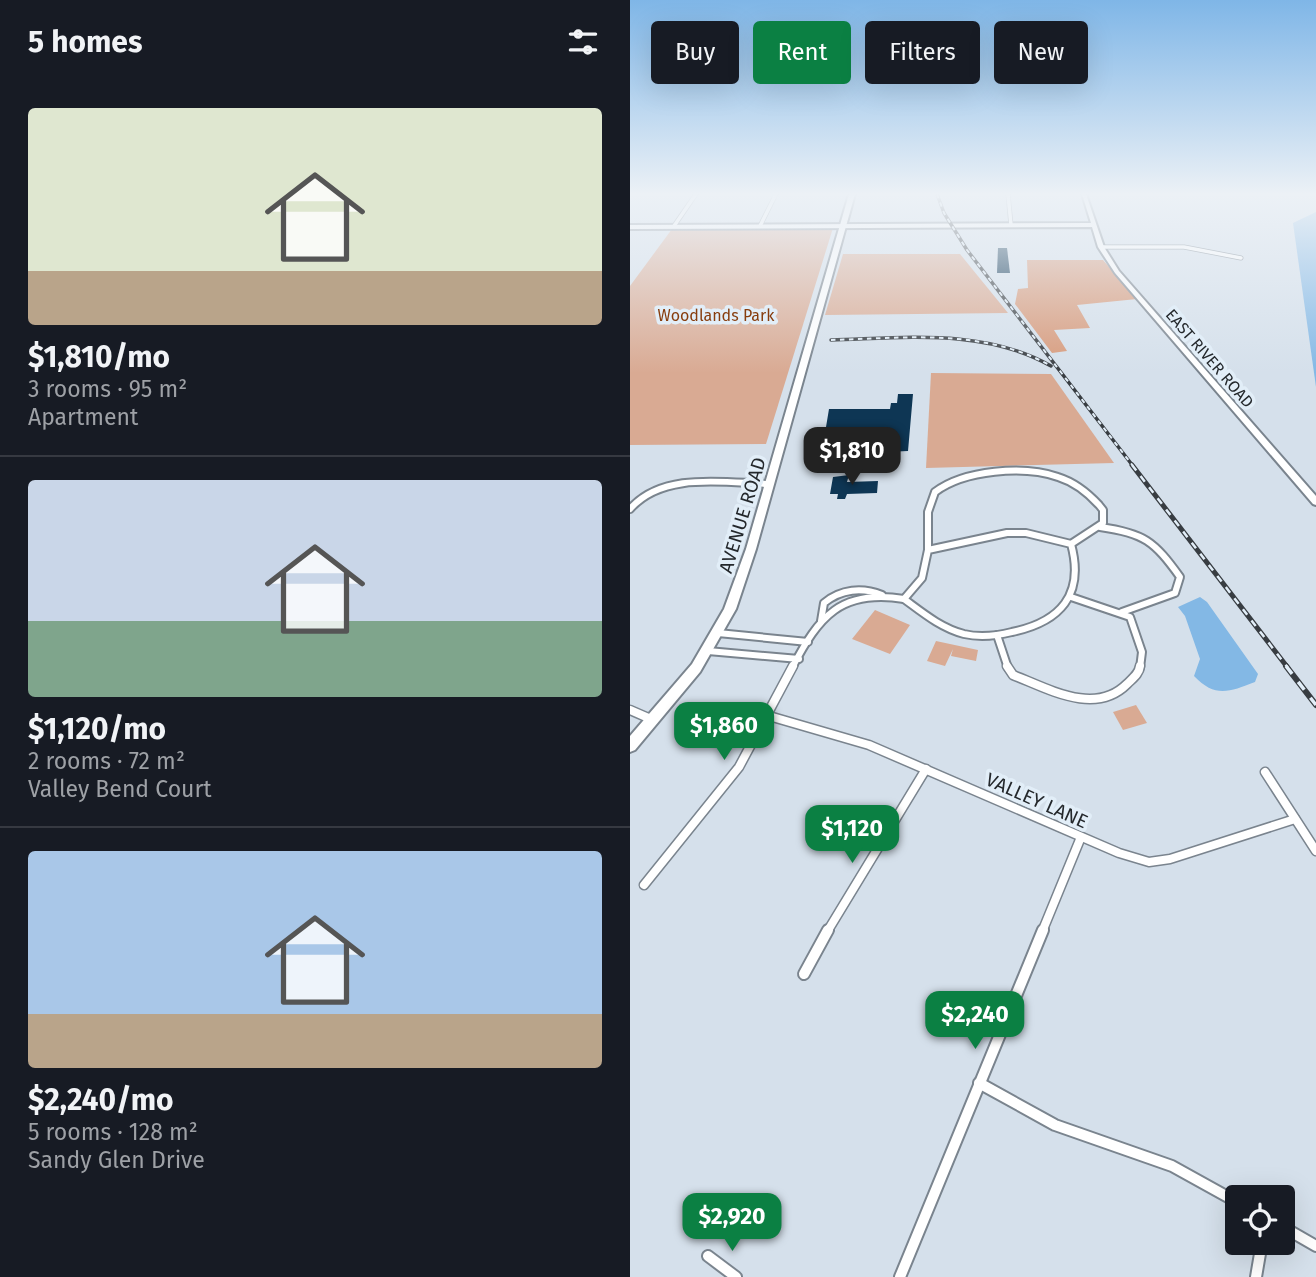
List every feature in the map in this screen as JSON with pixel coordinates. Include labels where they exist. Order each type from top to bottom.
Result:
[{"type":"main road","name":"AVENUE ROAD","points":[[630,746],[708,651],[741,580],[835,254]]},
{"type":"main road","name":"EAST RIVER ROAD","points":[[1105,254],[1117,272],[1316,502]]},
{"type":"street","points":[[1216,254],[1241,258]]},
{"type":"street","points":[[904,599],[918,588],[926,572],[932,496],[939,487],[977,474],[1058,476],[1100,506],[1104,517],[1100,527],[1071,544],[1026,533],[1007,533],[928,550]]},
{"type":"street","points":[[630,509],[643,494],[666,485],[770,484]]},
{"type":"street","points":[[1100,527],[1146,535],[1180,577],[1175,593],[1122,612]]},
{"type":"street","points":[[644,885],[740,766],[821,621],[854,600],[883,596],[904,599],[952,629],[968,635],[998,635],[1047,622],[1062,612],[1071,597],[1074,553],[1071,544]]},
{"type":"street","points":[[998,635],[1005,664],[1013,675],[1075,699],[1100,699],[1129,686],[1139,672],[1141,641],[1130,617],[1122,612],[1071,597]]},
{"type":"street","points":[[718,633],[808,642]]},
{"type":"street","points":[[708,651],[799,659]]},
{"type":"street","points":[[630,710],[653,720]]},
{"type":"street","name":"VALLEY LANE","points":[[769,716],[844,737],[1134,858],[1155,862],[1294,819]]},
{"type":"street","points":[[804,974],[821,940],[883,844],[926,769]]},
{"type":"street","points":[[1265,772],[1316,851]]},
{"type":"street","points":[[900,1277],[1081,836]]},
{"type":"street","points":[[979,1083],[1055,1125],[1171,1166],[1225,1195]]},
{"type":"street","points":[[1295,1234],[1316,1245]]},
{"type":"street","points":[[1256,1277],[1260,1255]]},
{"type":"street","points":[[708,1256],[736,1277]]},
{"type":"green space","name":"Woodlands Park","points":[[654,254],[825,254],[766,444],[630,445],[630,286]]},
{"type":"green space","points":[[843,254],[960,254],[1008,313],[825,315]]},
{"type":"green space","points":[[931,373],[1051,374],[1114,463],[926,468]]},
{"type":"green space","points":[[875,610],[910,625],[890,654],[852,639]]},
{"type":"green space","points":[[936,641],[978,650],[976,661],[951,656],[953,649],[945,666],[927,661]]},
{"type":"green space","points":[[1136,705],[1147,723],[1123,730],[1113,712]]},
{"type":"shaded area","points":[[1027,260],[1103,260],[1137,299],[1077,305],[1090,328],[1054,330],[1067,351],[1052,353],[1015,304],[1018,289],[1028,288]]},
{"type":"water","points":[[1297,254],[1316,254],[1316,387]]},
{"type":"water","points":[[1200,597],[1207,602],[1258,674],[1255,682],[1223,691],[1209,688],[1194,676],[1200,659],[1185,616],[1178,607]]},
{"type":"building","points":[[998,254],[1008,254],[1010,273],[997,273]]},
{"type":"building","points":[[898,394],[913,394],[908,451],[863,453],[864,444],[849,445],[850,441],[823,445],[829,409],[890,409],[891,403],[897,403]]},
{"type":"building","points":[[849,475],[847,482],[878,481],[877,493],[847,494],[845,499],[837,499],[838,494],[830,494],[833,477]]},
{"type":"railway","points":[[970,254],[1133,466]]},
{"type":"railway","points":[[831,340],[916,337],[972,341],[1025,354],[1051,366]]},
{"type":"railway","points":[[1132,465],[1288,668]]},
{"type":"railway","points":[[1286,666],[1316,705]]}]
